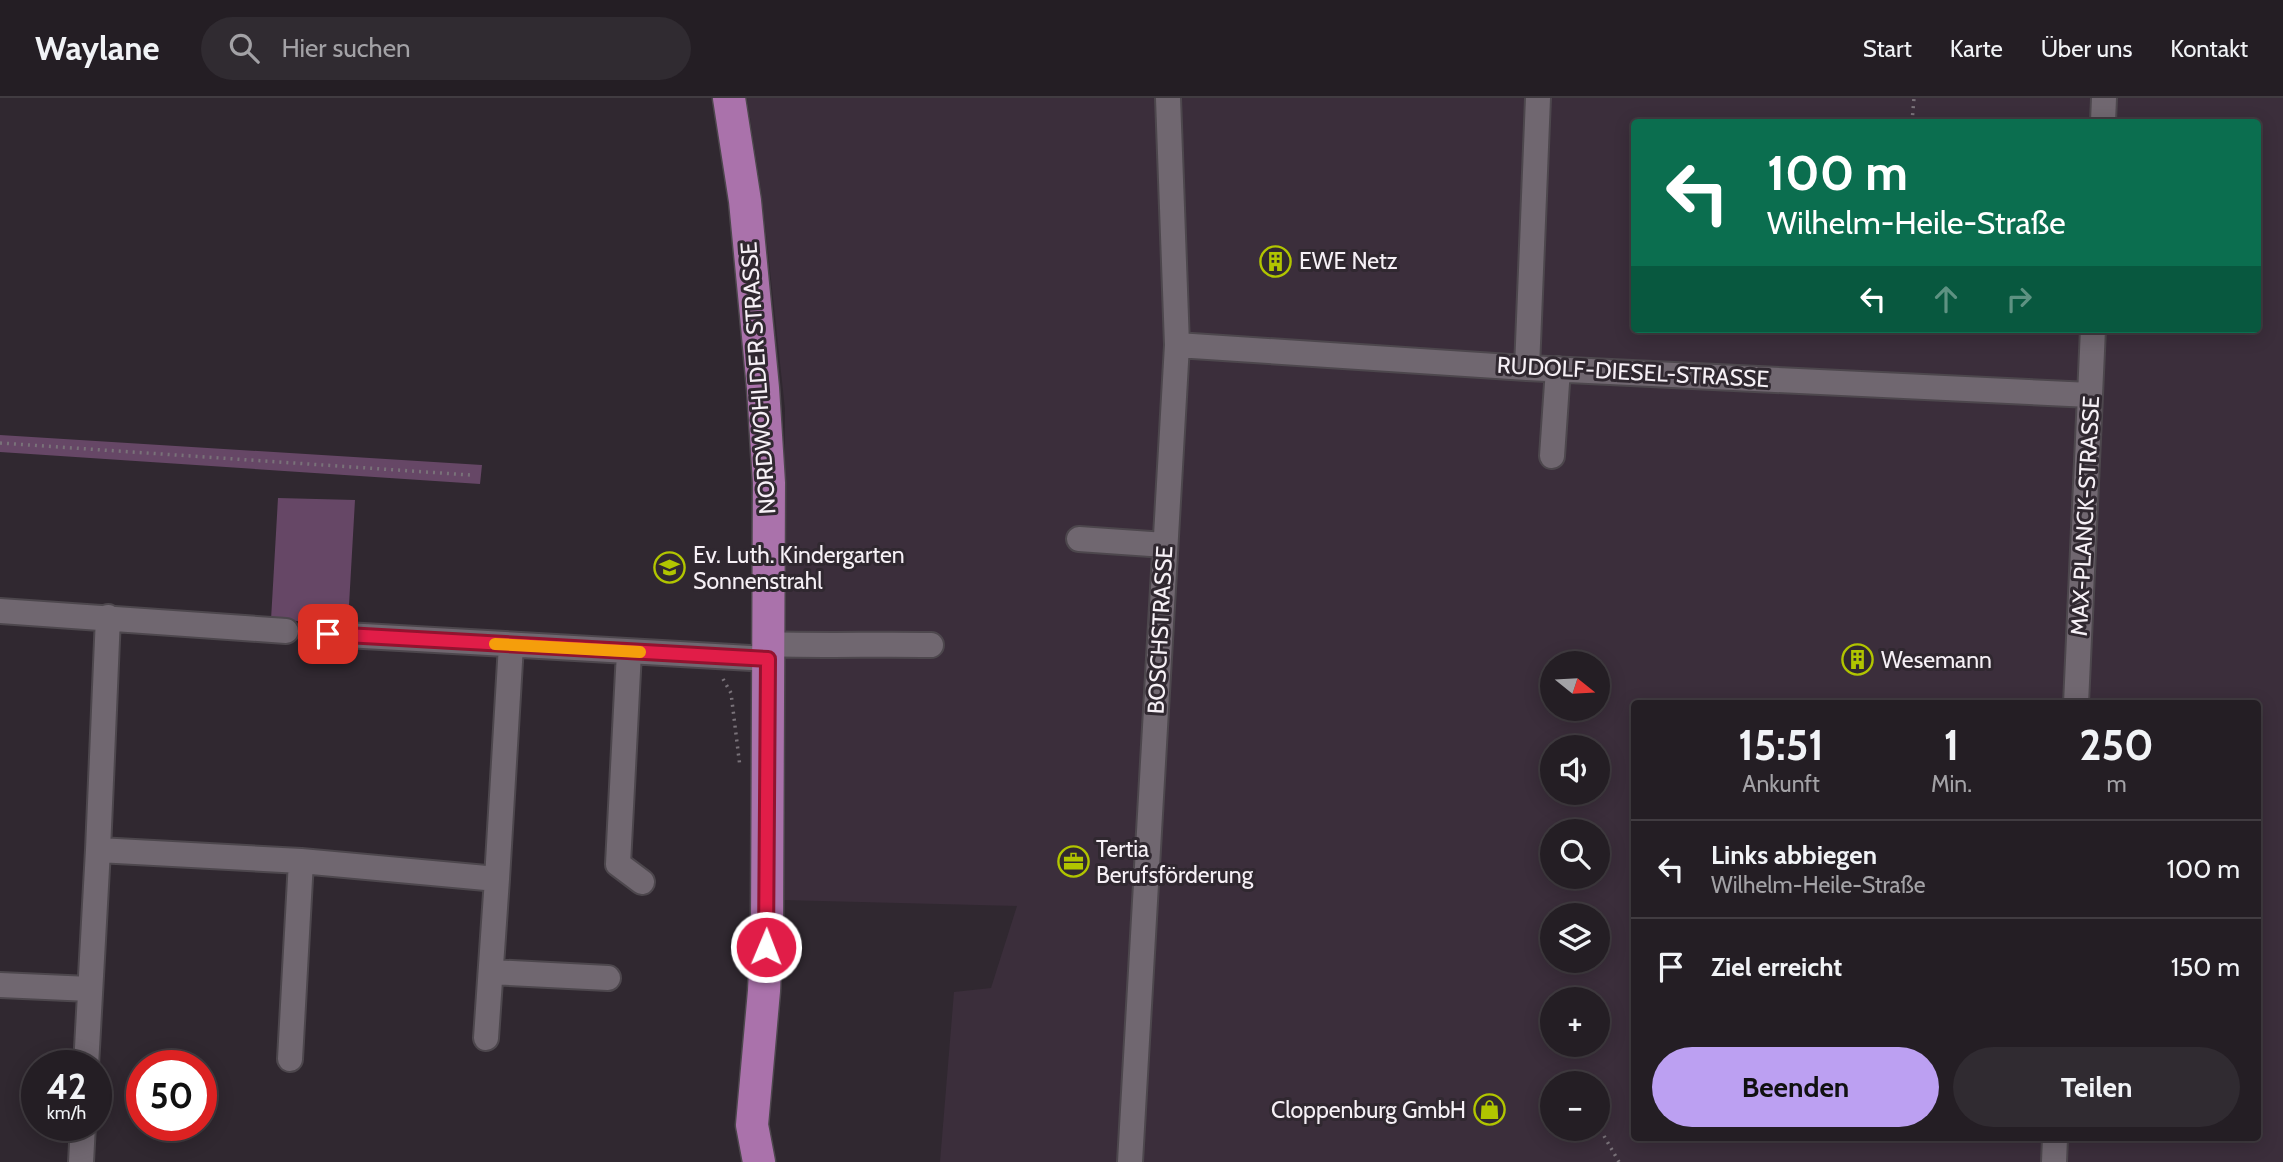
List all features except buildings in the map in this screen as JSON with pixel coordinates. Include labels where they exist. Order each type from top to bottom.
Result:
[{"type":"main road","name":"NORDWOHLDER STRASSE","points":[[729,98],[745,201],[764,388],[769,483],[765,978],[752,1125],[760,1162]]},
{"type":"street","name":"BOSCHSTRASSE","points":[[1130,1162],[1177,345],[1168,98]]},
{"type":"street","points":[[1527,368],[1538,98]]},
{"type":"street","points":[[2103,119],[2104,98]]},
{"type":"street","name":"MAX-PLANCK-STRASSE","points":[[2076,700],[2093,333]]},
{"type":"street","name":"RUDOLF-DIESEL-STRASSE","points":[[1177,345],[1527,368],[2090,395]]},
{"type":"street","points":[[1552,456],[1558,369]]},
{"type":"street","points":[[1079,539],[1166,545]]},
{"type":"street","points":[[0,611],[286,631]]},
{"type":"street","points":[[87,1050],[108,617]]},
{"type":"street","points":[[328,634],[629,652],[768,651],[840,643],[931,645]]},
{"type":"street","points":[[486,1038],[511,645]]},
{"type":"street","points":[[629,652],[618,864],[642,882]]},
{"type":"street","points":[[98,850],[301,861],[498,879]]},
{"type":"street","points":[[290,1059],[301,861]]},
{"type":"street","points":[[491,972],[608,978]]},
{"type":"street","points":[[0,985],[90,989]]},
{"type":"street","points":[[81,1162],[82,1141]]},
{"type":"street","points":[[2054,1162],[2055,1141]]},
{"type":"path","points":[[1912,119],[1914,98]]},
{"type":"path","points":[[0,443],[470,475]]},
{"type":"path","points":[[1607,1141],[1619,1162]]},
{"type":"shaded area","points":[[747,98],[2283,98],[2283,1162],[940,1162],[954,992],[991,988],[1017,906],[782,900],[785,409],[762,196]]},
{"type":"shaded area","points":[[0,435],[482,465],[480,484],[0,452]]},
{"type":"shaded area","points":[[278,498],[355,500],[348,623],[271,620]]},
{"type":"slow traffic","points":[[495,644],[640,652]]},
{"type":"place","name":"EWE Netz","points":[[1276,261]]},
{"type":"place","name":"Ev. Luth. Kindergarten Sonnenstrahl","points":[[670,568]]},
{"type":"place","name":"Wesemann","points":[[1858,660]]},
{"type":"place","name":"Tertia Berufsförderung","points":[[1073,862]]},
{"type":"place","name":"Cloppenburg GmbH","points":[[1489,1110]]},
{"type":"route","points":[[328,634],[768,659],[766,947]]}]
